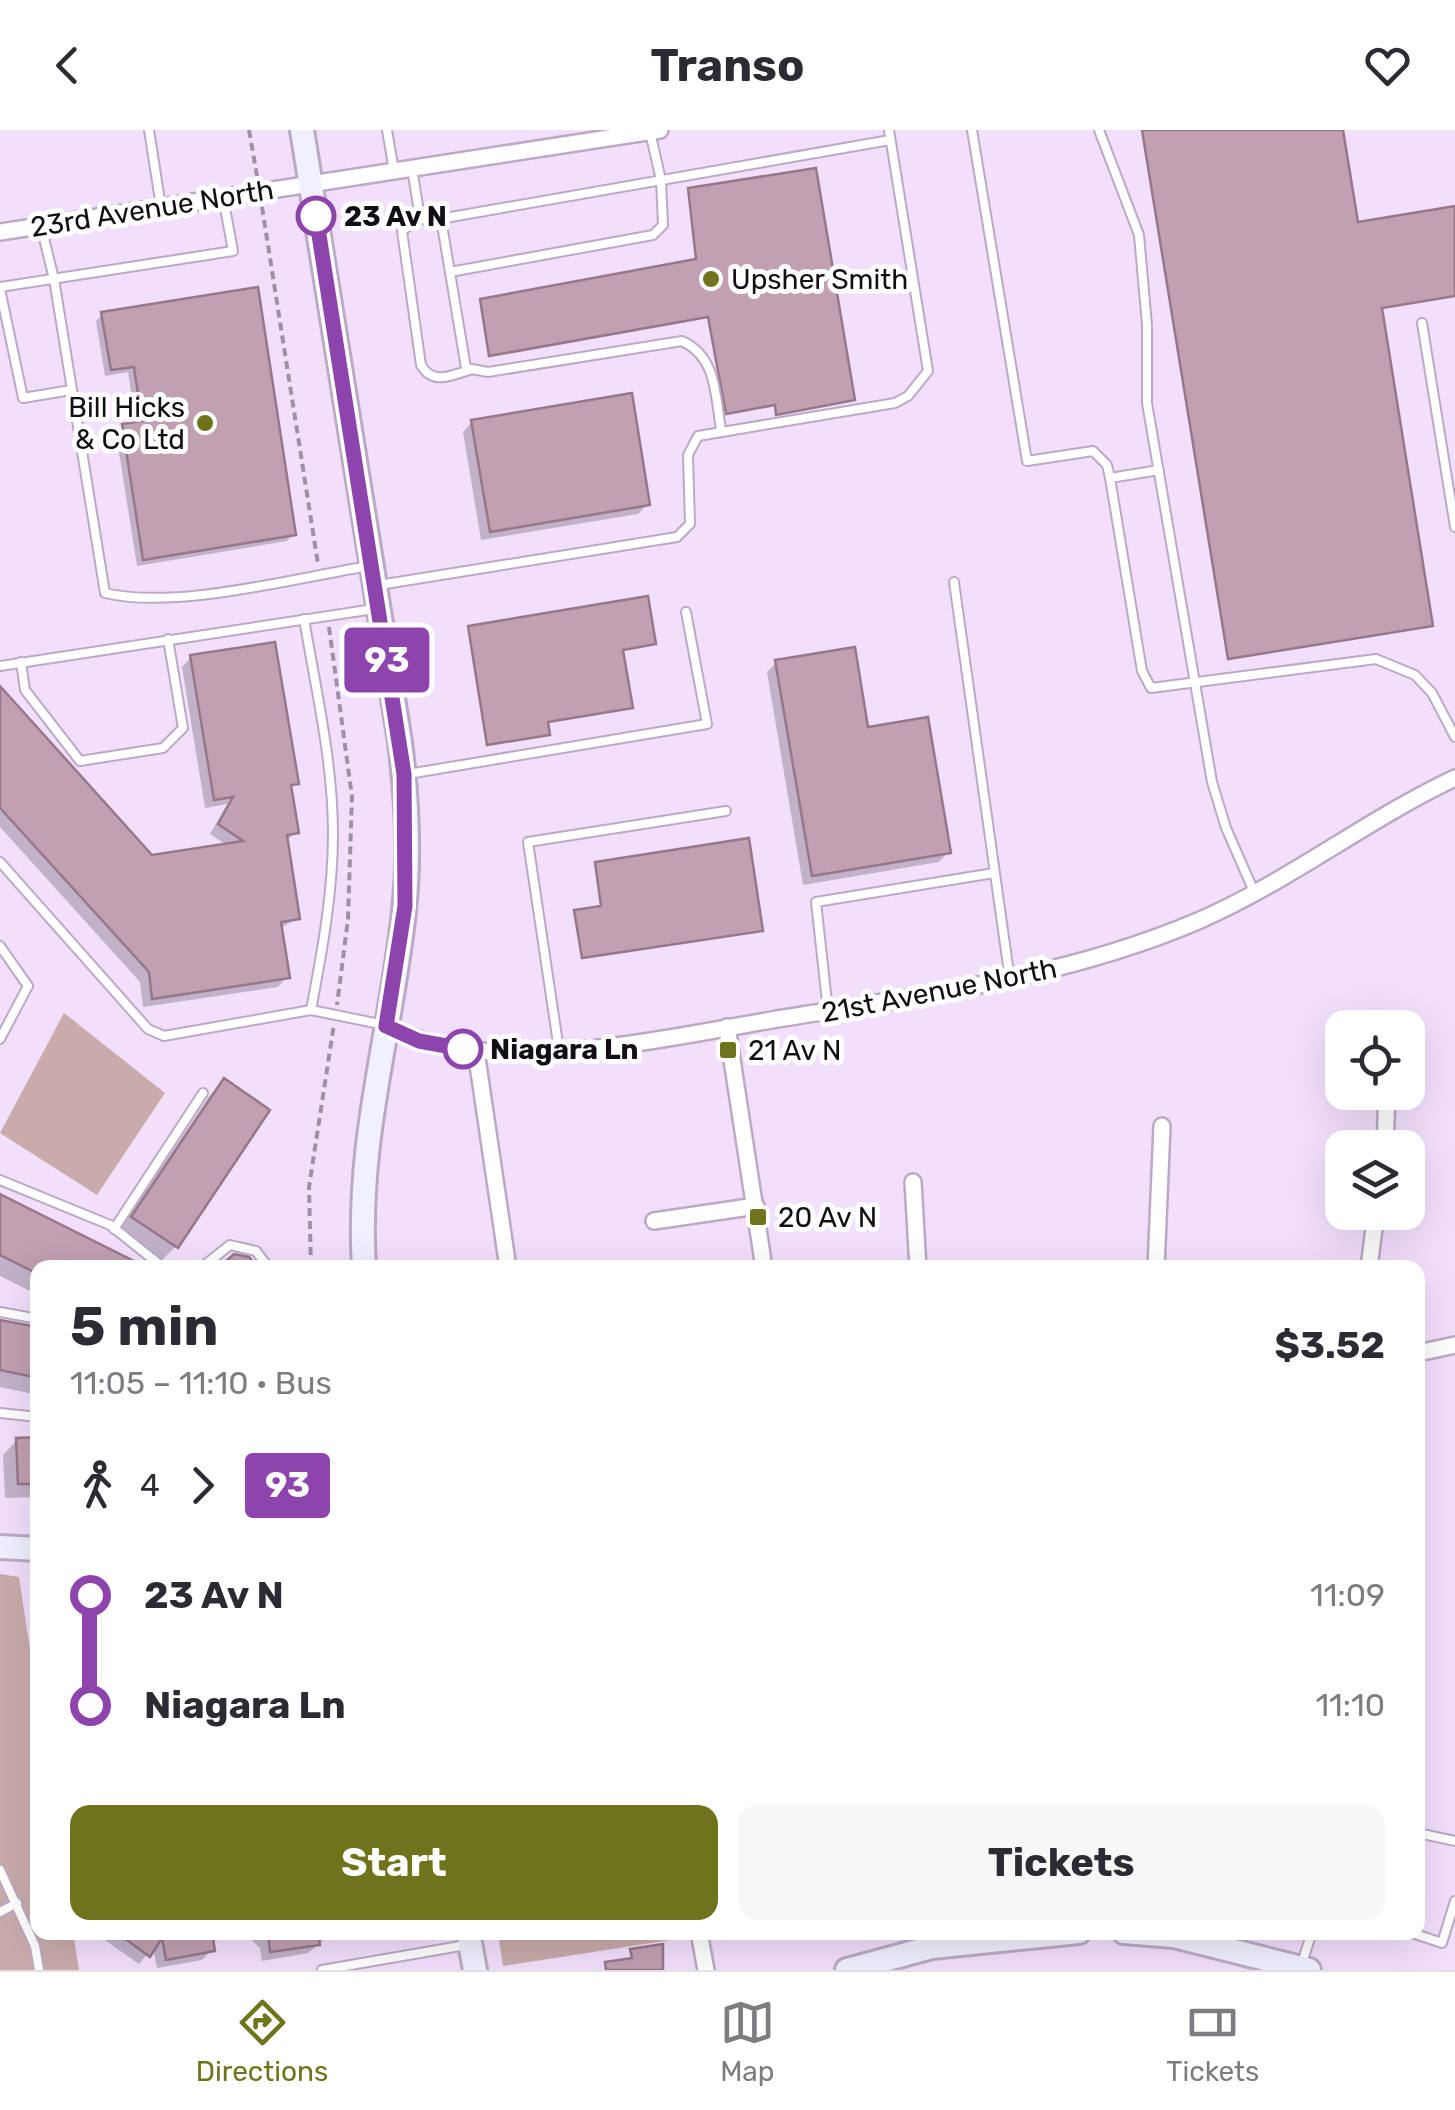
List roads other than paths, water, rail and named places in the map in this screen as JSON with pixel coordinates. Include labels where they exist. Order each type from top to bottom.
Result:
[{"type":"street","points":[[302,130],[404,774],[405,906],[364,1151],[364,1260]]},
{"type":"street","name":"23rd Avenue North","points":[[0,232],[655,131]]},
{"type":"street","name":"21st Avenue North","points":[[386,1026],[419,1041],[476,1051],[559,1050],[728,1027],[1010,980],[1122,950],[1255,894],[1455,778]]},
{"type":"street","points":[[728,1027],[763,1260]]},
{"type":"street","points":[[476,1051],[507,1260]]},
{"type":"street","points":[[1156,1260],[1162,1126]]},
{"type":"street","points":[[913,1182],[918,1260]]},
{"type":"street","points":[[654,1221],[756,1206]]},
{"type":"street","points":[[1370,1260],[1374,1230]]},
{"type":"street","points":[[1425,1352],[1455,1344]]},
{"type":"street","points":[[0,1548],[30,1549]]},
{"type":"street","points":[[469,1940],[474,1970]]},
{"type":"street","points":[[700,1940],[706,1970]]},
{"type":"street","points":[[847,1970],[932,1947],[1000,1940]]},
{"type":"street","points":[[1190,1940],[1303,1969]]},
{"type":"lane","points":[[148,130],[162,207]]},
{"type":"lane","points":[[387,130],[394,171]]},
{"type":"lane","points":[[972,130],[1026,461],[1093,452],[1106,465],[1144,680],[1156,690],[1376,658],[1415,675],[1432,694],[1455,737]]},
{"type":"lane","points":[[1099,130],[1139,236],[1147,325],[1145,382],[1218,803],[1255,894]]},
{"type":"lane","points":[[450,272],[654,236],[663,225],[655,131]]},
{"type":"lane","points":[[40,226],[54,279],[105,594],[131,600],[224,590],[375,586],[677,537],[690,524],[692,513],[690,443],[721,430],[895,403],[908,396],[928,371],[890,135],[440,219],[420,218],[402,231],[421,365],[426,374],[437,379],[470,370],[488,372],[682,341],[698,348],[710,366],[721,430]]},
{"type":"lane","points":[[412,168],[420,218]]},
{"type":"lane","points":[[70,390],[24,398],[0,288],[232,251],[223,197]]},
{"type":"lane","points":[[440,219],[466,368],[470,370]]},
{"type":"lane","points":[[1422,323],[1455,528]]},
{"type":"lane","points":[[1110,478],[1159,470]]},
{"type":"lane","points":[[954,582],[1010,980]]},
{"type":"lane","points":[[0,666],[304,619],[375,586]]},
{"type":"lane","points":[[404,774],[708,724],[686,612]]},
{"type":"lane","points":[[304,619],[329,773],[333,832],[324,946],[311,1010]]},
{"type":"lane","points":[[21,662],[25,690],[80,761],[130,754],[164,748],[184,728],[168,639]]},
{"type":"lane","points":[[559,1050],[528,842],[726,811]]},
{"type":"lane","points":[[0,862],[148,1029],[164,1036],[311,1010],[386,1026]]},
{"type":"lane","points":[[828,1011],[816,902],[994,873]]},
{"type":"lane","points":[[0,946],[28,986],[0,1039]]},
{"type":"lane","points":[[114,1229],[202,1092]]},
{"type":"lane","points":[[0,1180],[114,1229],[154,1260]]},
{"type":"lane","points":[[211,1260],[230,1245],[256,1250],[263,1260]]},
{"type":"lane","points":[[0,1312],[30,1318]]},
{"type":"lane","points":[[0,1413],[30,1415]]},
{"type":"lane","points":[[1425,1834],[1455,1842]]},
{"type":"lane","points":[[0,1870],[30,1931]]},
{"type":"lane","points":[[1442,1943],[1455,1900]]},
{"type":"lane","points":[[0,1912],[18,1902]]},
{"type":"lane","points":[[1425,1937],[1455,1948]]},
{"type":"lane","points":[[34,1940],[39,1970]]},
{"type":"lane","points":[[322,1970],[460,1940]]},
{"type":"lane","points":[[1303,1969],[1310,1940]]},
{"type":"place","name":"23 Av N","points":[[316,216]]},
{"type":"place","name":"Upsher Smith","points":[[711,279]]},
{"type":"place","name":"Bill Hicks & Co Ltd","points":[[205,423]]},
{"type":"place","name":"Niagara Ln","points":[[463,1049]]},
{"type":"place","name":"21 Av N","points":[[728,1050]]},
{"type":"place","name":"20 Av N","points":[[758,1217]]}]
